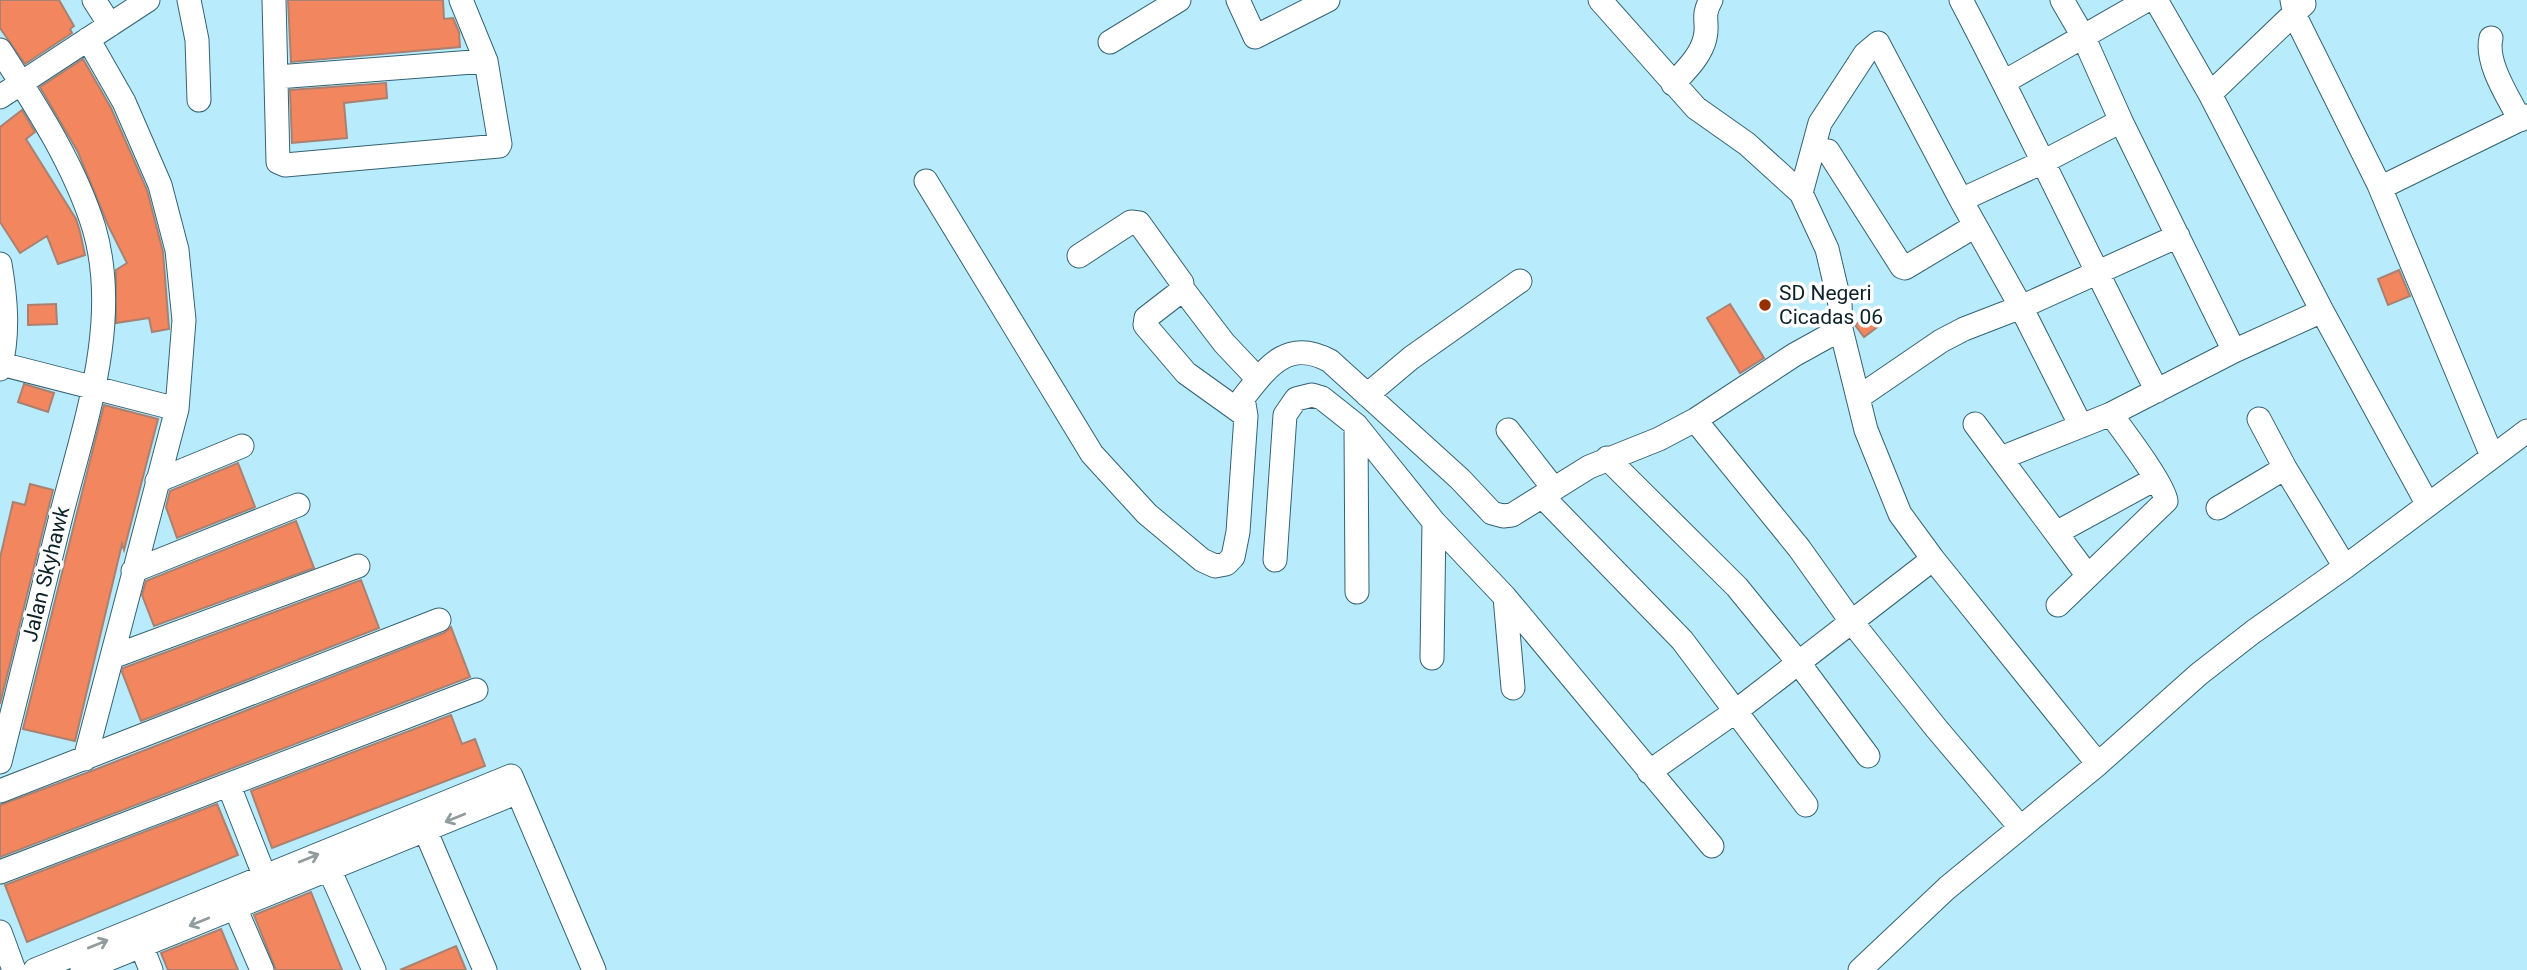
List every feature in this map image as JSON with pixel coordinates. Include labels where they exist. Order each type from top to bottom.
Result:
[{"type":"street","points":[[94,0],[110,25]]},
{"type":"street","points":[[0,97],[148,0]]},
{"type":"street","points":[[189,0],[197,40],[199,100]]},
{"type":"street","points":[[274,0],[278,162],[285,165],[497,148],[500,144],[486,61],[461,0]]},
{"type":"street","points":[[1110,42],[1179,0]]},
{"type":"street","points":[[1238,0],[1255,37],[1328,0]]},
{"type":"street","points":[[1600,0],[1696,108],[1746,144],[1801,193],[1827,249],[1840,304],[1840,329],[1866,430],[1900,514],[2098,764]]},
{"type":"street","points":[[1673,84],[1703,46],[1707,33],[1705,10],[1711,0]]},
{"type":"street","points":[[1961,0],[2157,391]]},
{"type":"street","points":[[2062,0],[2084,38],[2121,121],[2234,351]]},
{"type":"street","points":[[2004,82],[2084,38],[2160,2],[2322,311],[2428,505]]},
{"type":"street","points":[[2210,94],[2298,5],[2379,185],[2492,456]]},
{"type":"street","points":[[2379,185],[2386,185],[2523,118],[2491,61],[2491,38]]},
{"type":"street","points":[[85,759],[177,408],[184,320],[177,250],[160,185],[124,102],[89,39]]},
{"type":"street","points":[[1801,193],[1820,123],[1865,54],[1878,43],[2021,307],[2081,426]]},
{"type":"street","name":"Jalan Skyhawk","points":[[0,50],[72,172],[94,230],[102,276],[104,322],[93,387],[0,762]]},
{"type":"street","points":[[277,77],[486,61]]},
{"type":"street","points":[[1961,200],[2043,162],[2121,121]]},
{"type":"street","points":[[1828,151],[1902,267],[1905,268],[1975,226]]},
{"type":"street","points":[[926,181],[1092,454],[1147,514],[1202,560],[1215,566],[1226,564],[1233,557],[1238,532],[1246,416],[1243,398],[1258,379],[1286,356],[1300,351],[1314,352],[1346,374],[1460,479],[1492,513],[1503,516],[1512,515],[1608,458],[1659,439],[1695,420],[1794,355],[1840,329]]},
{"type":"street","points":[[1079,256],[1136,221],[1224,343],[1258,379]]},
{"type":"street","points":[[1858,397],[1964,328],[2021,307],[2178,236]]},
{"type":"street","points":[[0,264],[6,308],[1,367],[177,408]]},
{"type":"street","points":[[1367,395],[1412,358],[1520,281]]},
{"type":"street","points":[[1182,288],[1146,318],[1145,325],[1186,373],[1246,416]]},
{"type":"street","points":[[2001,458],[2111,414],[2234,351],[2322,311]]},
{"type":"street","points":[[1275,560],[1284,415],[1289,406],[1303,396],[1312,395],[1322,398],[1356,425],[1434,522],[1505,597],[1712,846]]},
{"type":"street","points":[[2058,605],[2166,501],[2166,496],[2111,414]]},
{"type":"street","points":[[2259,419],[2285,468],[2345,567]]},
{"type":"street","points":[[1695,420],[1799,548],[1851,621],[1936,728],[2020,827]]},
{"type":"street","points":[[1975,424],[2088,576]]},
{"type":"street","points":[[1356,425],[1357,592]]},
{"type":"street","points":[[1508,430],[1549,494],[1682,640],[1806,805]]},
{"type":"street","points":[[1860,970],[1947,888],[2098,764],[2229,649],[2345,567],[2527,431]]},
{"type":"street","points":[[157,481],[242,446]]},
{"type":"street","points":[[1608,458],[1737,587],[1798,662],[1868,756]]},
{"type":"street","points":[[2218,508],[2285,468]]},
{"type":"street","points":[[2056,533],[2155,479]]},
{"type":"street","points":[[133,571],[298,505]]},
{"type":"street","points":[[1432,658],[1434,522]]},
{"type":"street","points":[[1649,772],[1736,710],[1933,559]]},
{"type":"street","points":[[112,657],[358,566]]},
{"type":"street","points":[[1505,597],[1513,688]]},
{"type":"street","points":[[0,791],[439,620]]},
{"type":"street","points":[[0,872],[476,690]]},
{"type":"street","points":[[229,786],[268,885]]},
{"type":"street","points":[[35,970],[138,938],[421,822],[518,792],[594,970]]},
{"type":"street","points":[[268,885],[329,869],[421,822]]},
{"type":"street","points":[[421,822],[485,970]]},
{"type":"street","points":[[329,869],[374,970]]},
{"type":"street","points":[[231,899],[262,970]]},
{"type":"street","points":[[0,932],[14,970]]},
{"type":"street","points":[[82,970],[138,938]]},
{"type":"street","points":[[138,938],[151,970]]},
{"type":"building","points":[[0,0],[59,0],[74,26],[70,29],[72,33],[25,64],[0,28]]},
{"type":"building","points":[[288,0],[443,0],[444,19],[453,18],[459,32],[460,47],[291,62]]},
{"type":"building","points":[[83,59],[111,108],[147,190],[163,252],[169,329],[152,332],[149,318],[116,323],[116,270],[127,263],[78,152],[40,87]]},
{"type":"building","points":[[386,83],[387,98],[344,103],[347,138],[292,143],[290,90]]},
{"type":"building","points":[[22,110],[35,132],[26,139],[76,219],[80,232],[85,255],[58,264],[47,236],[20,253],[0,222],[0,127]]},
{"type":"building","points":[[2399,270],[2410,296],[2388,305],[2378,279]]},
{"type":"building","points":[[56,304],[57,324],[28,325],[28,305]]},
{"type":"building","points":[[1730,304],[1764,358],[1740,373],[1707,318]]},
{"type":"building","points":[[1871,313],[1880,325],[1864,337],[1855,325]]},
{"type":"building","points":[[24,384],[54,393],[48,412],[18,402]]},
{"type":"building","points":[[104,405],[158,419],[124,550],[122,544],[75,741],[23,729]]},
{"type":"building","points":[[238,463],[255,507],[177,538],[166,507],[170,491]]},
{"type":"building","points":[[30,484],[53,490],[0,704],[0,558],[13,502],[25,505]]},
{"type":"building","points":[[296,521],[314,568],[154,626],[142,595],[146,581]]},
{"type":"building","points":[[361,580],[379,628],[141,721],[122,672],[123,668]]},
{"type":"building","points":[[451,627],[470,677],[0,857],[0,805],[444,633]]},
{"type":"building","points":[[451,715],[462,744],[475,739],[485,766],[272,848],[251,791]]},
{"type":"building","points":[[217,804],[238,855],[27,942],[5,885]]},
{"type":"building","points":[[311,892],[342,970],[276,970],[254,915]]},
{"type":"building","points":[[221,929],[238,970],[168,970],[161,953]]},
{"type":"building","points":[[456,946],[466,970],[400,970]]},
{"type":"place","name":"SD Negeri Cicadas 06","points":[[1765,305]]}]
